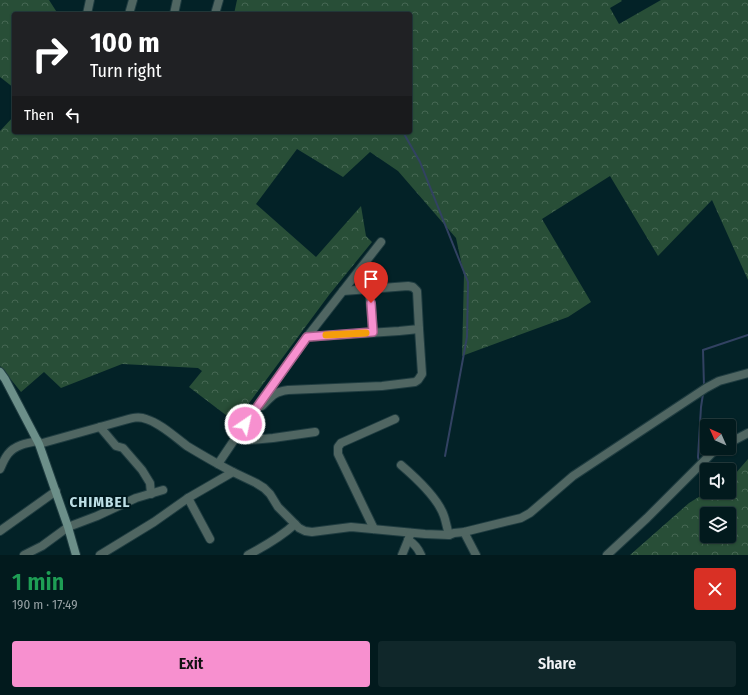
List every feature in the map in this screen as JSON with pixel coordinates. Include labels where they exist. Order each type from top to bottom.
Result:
[{"type":"main road","points":[[0,372],[5,378],[38,442],[56,491],[76,555]]},
{"type":"street","points":[[87,12],[90,0]]},
{"type":"street","points":[[130,12],[133,0]]},
{"type":"street","points":[[174,12],[177,0]]},
{"type":"street","points":[[215,12],[218,0]]},
{"type":"street","points":[[218,464],[307,337],[381,242]]},
{"type":"street","points":[[368,275],[373,332]]},
{"type":"street","points":[[253,412],[261,408],[274,394],[283,391],[382,386],[415,382],[418,380],[422,374],[417,291],[415,288],[408,286],[343,291]]},
{"type":"street","points":[[307,337],[373,332],[399,332],[419,329]]},
{"type":"street","points":[[0,469],[8,454],[13,449],[24,444],[38,442],[136,417],[145,418],[154,422],[188,446],[218,464],[264,488],[270,494],[278,507],[299,528],[305,531],[312,532],[351,527],[374,529],[409,536],[464,532],[521,518],[530,513],[573,476],[706,388],[719,381],[748,374]]},
{"type":"street","points":[[374,529],[338,454],[338,447],[341,443],[395,419]]},
{"type":"street","points":[[100,427],[116,446],[123,448],[139,466],[150,483],[151,494]]},
{"type":"street","points":[[237,436],[250,440],[315,432]]},
{"type":"street","points":[[736,439],[748,433]]},
{"type":"street","points":[[607,555],[647,518],[710,455]]},
{"type":"street","points":[[401,465],[418,481],[437,503],[444,515],[448,534]]},
{"type":"street","points":[[100,555],[154,522],[188,498],[233,472]]},
{"type":"street","points":[[24,555],[42,546],[68,527],[97,516],[136,498],[163,490]]},
{"type":"street","points":[[0,532],[56,491]]},
{"type":"street","points":[[188,498],[210,538]]},
{"type":"street","points":[[248,555],[266,546],[288,531],[295,524]]},
{"type":"street","points":[[464,532],[476,555]]},
{"type":"street","points":[[402,555],[409,536]]},
{"type":"street","points":[[409,536],[422,555]]},
{"type":"green space","points":[[0,0],[49,0],[57,12],[12,12],[12,86],[0,77]]},
{"type":"green space","points":[[237,0],[621,0],[622,1],[610,8],[619,24],[661,0],[748,0],[748,280],[712,200],[658,256],[610,176],[542,219],[591,302],[568,317],[462,356],[464,275],[456,238],[398,171],[370,152],[343,177],[297,149],[256,204],[316,257],[361,206],[366,236],[372,242],[329,295],[235,422],[189,387],[202,371],[198,368],[122,364],[61,388],[44,372],[21,392],[0,366],[0,131],[12,118],[12,134],[412,134],[412,12],[234,12]]},
{"type":"green space","points":[[748,459],[748,555],[630,555],[689,503],[700,496],[700,499],[736,499],[736,473]]},
{"type":"waterway","points":[[404,134],[420,162],[468,282],[467,337],[445,456]]},
{"type":"waterway","points":[[704,386],[703,350],[748,335]]},
{"type":"waterway","points":[[699,461],[698,457],[703,394]]},
{"type":"slow traffic","points":[[326,335],[366,333]]},
{"type":"district","name":"CHIMBEL","points":[[100,502]]},
{"type":"route","points":[[245,424],[307,337],[373,332],[371,303]]}]
